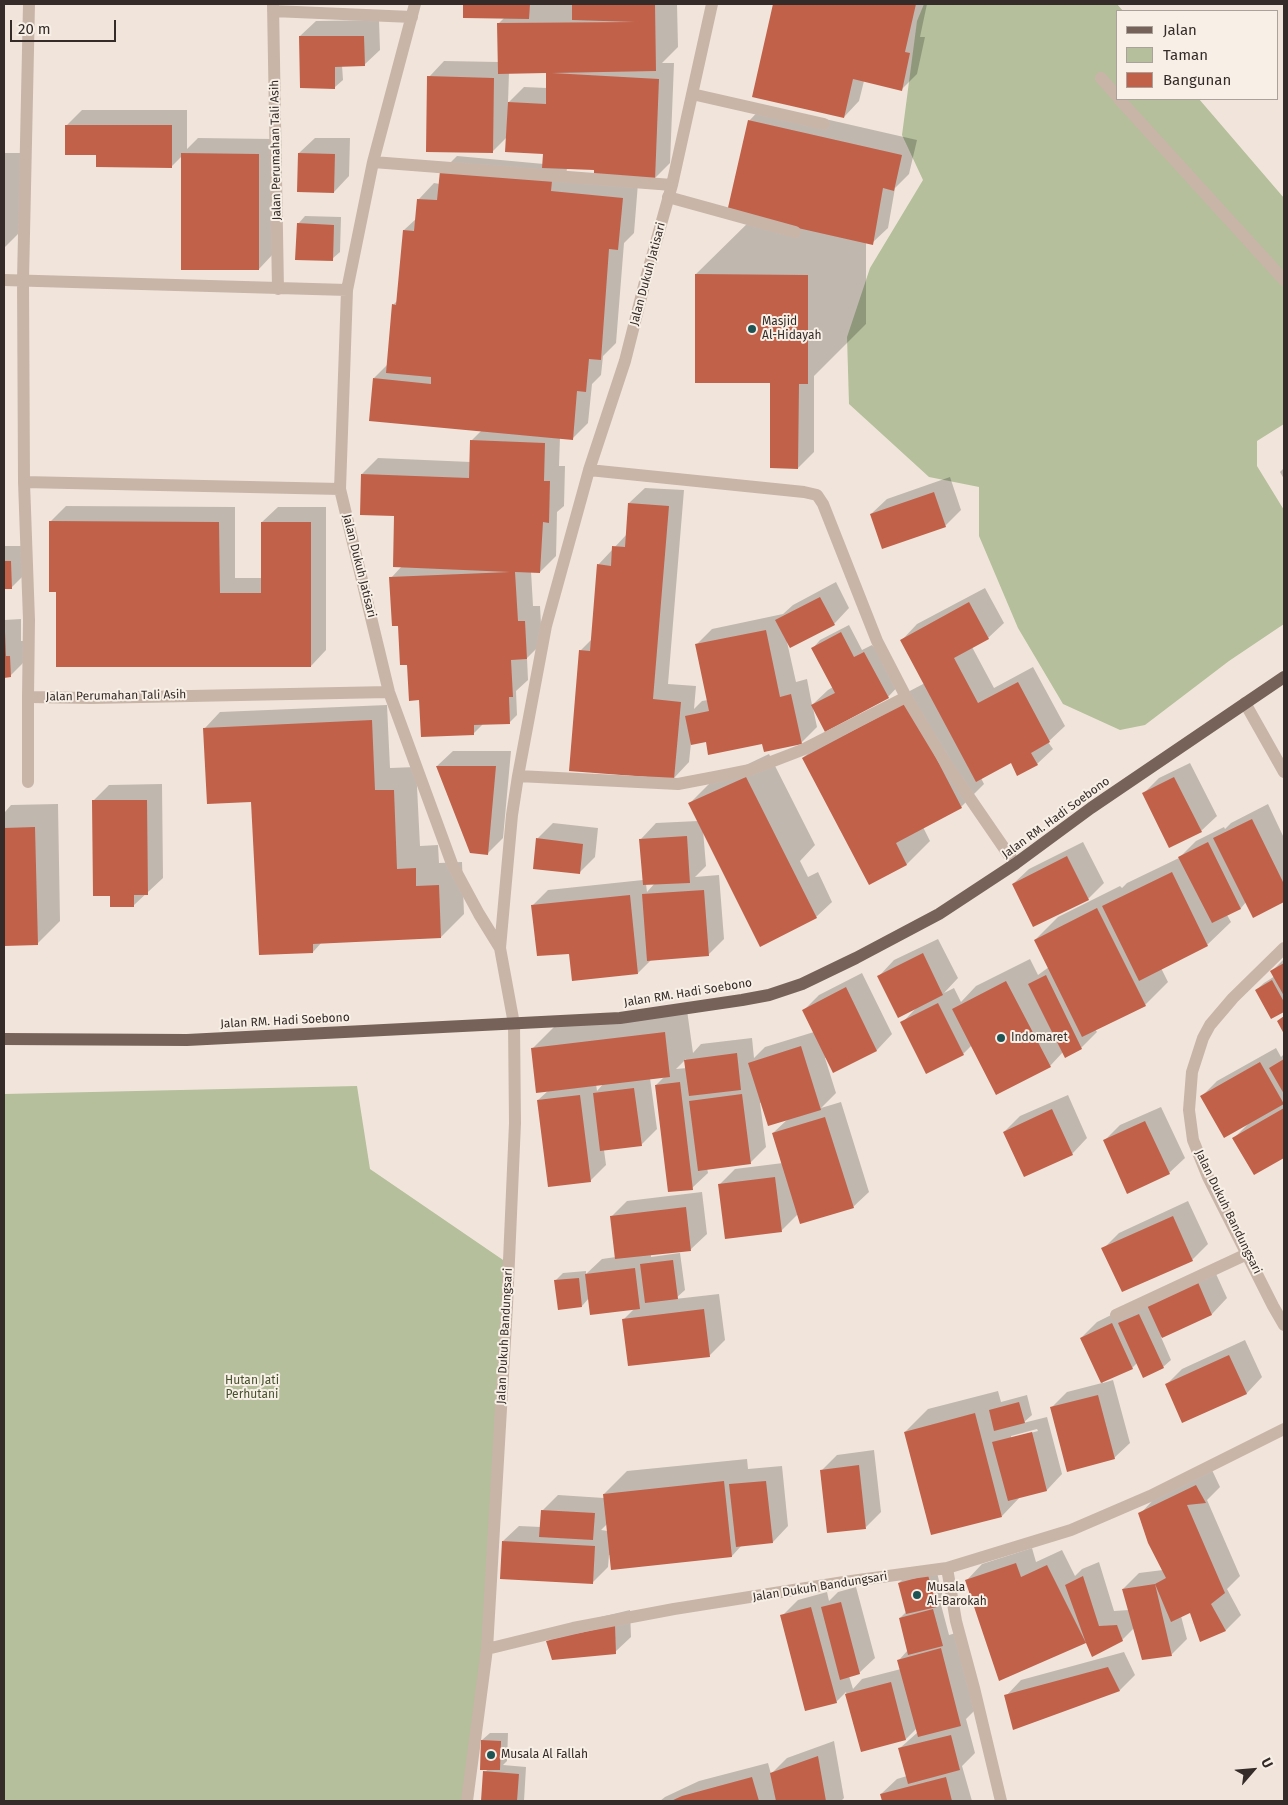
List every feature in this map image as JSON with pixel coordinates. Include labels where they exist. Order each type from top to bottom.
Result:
[{"type":"main road","name":"Jalan RM. Hadi Soebono","points":[[4,1039],[188,1040],[620,1018],[769,995],[802,984],[939,914],[1015,864],[1091,808],[1284,677]]},
{"type":"street","name":"Jalan Perumahan Tali Asih","points":[[29,4],[23,280],[24,482],[29,620],[28,697],[390,692]]},
{"type":"street","name":"Jalan Dukuh Jatisari","points":[[415,4],[373,162],[347,290],[340,489],[390,692],[452,864],[474,906],[500,948]]},
{"type":"street","name":"Jalan Dukuh Jatisari","points":[[514,1024],[500,948],[512,815],[546,626],[589,470],[625,361],[672,185],[712,4]]},
{"type":"street","name":"Jalan Perumahan Tali Asih","points":[[278,289],[273,8],[412,17]]},
{"type":"street","points":[[1101,78],[1116,95]]},
{"type":"street","points":[[692,94],[824,124]]},
{"type":"street","points":[[1120,100],[1284,280]]},
{"type":"street","points":[[373,162],[672,185]]},
{"type":"street","points":[[668,197],[795,232]]},
{"type":"street","points":[[4,280],[347,290]]},
{"type":"street","points":[[589,470],[804,492],[816,495],[824,504],[877,641],[906,696],[951,772],[1015,864]]},
{"type":"street","points":[[24,482],[340,489]]},
{"type":"street","points":[[518,776],[678,784],[750,770],[802,750],[906,696]]},
{"type":"street","points":[[28,697],[28,782]]},
{"type":"street","points":[[1245,703],[1284,772]]},
{"type":"street","name":"Jalan Dukuh Bandungsari","points":[[1284,948],[1233,998],[1210,1025],[1203,1038],[1192,1072],[1189,1110],[1193,1140],[1208,1177],[1272,1306],[1284,1325]]},
{"type":"street","name":"Jalan Dukuh Bandungsari","points":[[467,1801],[487,1649],[515,1133],[514,1024]]},
{"type":"street","points":[[1116,1315],[1247,1254]]},
{"type":"street","name":"Jalan Dukuh Bandungsari","points":[[487,1649],[573,1628],[674,1609],[947,1568],[1071,1530],[1150,1496],[1284,1429]]},
{"type":"street","points":[[947,1568],[956,1621],[1001,1801]]},
{"type":"green space","points":[[924,4],[1117,4],[1122,10],[1116,10],[1116,100],[1200,100],[1284,198],[1284,424],[1257,441],[1257,466],[1284,510],[1284,624],[1229,661],[1145,725],[1120,730],[1063,704],[1018,628],[979,536],[979,487],[929,477],[849,404],[847,337],[870,268],[923,180],[902,135],[917,21]]},
{"type":"green space","name":"Hutan Jati Perhutani","points":[[357,1086],[370,1169],[506,1262],[482,1699],[465,1801],[4,1801],[4,1094]]},
{"type":"building","points":[[463,4],[530,4],[529,19],[463,18]]},
{"type":"building","points":[[572,4],[655,4],[656,71],[552,73],[659,79],[655,180],[594,177],[594,170],[542,168],[543,154],[505,152],[508,102],[546,104],[546,73],[498,74],[497,23],[635,22],[572,20]]},
{"type":"building","points":[[773,4],[916,4],[905,52],[910,53],[902,91],[853,79],[844,118],[752,97]]},
{"type":"building","points":[[299,36],[364,36],[365,66],[335,67],[335,89],[300,88]]},
{"type":"building","points":[[427,76],[494,78],[493,153],[426,152]]},
{"type":"building","points":[[748,120],[902,155],[894,191],[883,188],[873,245],[727,212]]},
{"type":"building","points":[[65,125],[172,125],[172,168],[96,167],[96,155],[65,155]]},
{"type":"building","points":[[181,153],[259,154],[259,270],[181,270]]},
{"type":"building","points":[[298,153],[335,154],[334,193],[297,192]]},
{"type":"building","points":[[440,171],[552,181],[551,191],[623,198],[618,250],[609,249],[601,360],[589,359],[586,392],[577,391],[573,440],[369,421],[373,378],[431,384],[431,377],[386,373],[392,304],[396,305],[403,230],[414,231],[417,199],[437,200]]},
{"type":"building","points":[[297,223],[334,225],[333,261],[295,260]]},
{"type":"building","name":"Masjid Al-Hidayah","points":[[695,274],[808,275],[808,384],[799,384],[798,469],[770,468],[770,383],[695,383]]},
{"type":"building","points":[[470,440],[545,443],[544,481],[550,481],[549,523],[543,522],[540,573],[515,572],[518,621],[525,621],[527,659],[511,660],[513,697],[509,697],[510,724],[474,725],[474,735],[421,737],[419,700],[409,701],[407,665],[400,665],[398,626],[392,626],[389,577],[510,572],[393,567],[394,516],[360,515],[361,474],[469,478]]},
{"type":"building","points":[[934,492],[946,527],[882,549],[870,514]]},
{"type":"building","points":[[628,503],[669,506],[653,699],[681,702],[674,779],[569,771],[579,650],[590,651],[597,564],[611,566],[612,546],[625,547]]},
{"type":"building","points":[[49,521],[219,522],[220,593],[261,593],[261,522],[311,522],[311,667],[56,667],[56,592],[49,592]]},
{"type":"building","points":[[4,561],[11,561],[12,589],[4,589]]},
{"type":"building","points":[[820,597],[835,625],[790,648],[775,620]]},
{"type":"building","points":[[969,602],[989,639],[954,658],[978,703],[1018,682],[1050,742],[1031,753],[1038,765],[1017,776],[1011,763],[976,782],[900,640]]},
{"type":"building","points":[[766,630],[780,697],[791,694],[802,744],[764,752],[762,744],[708,755],[706,742],[691,745],[685,716],[709,711],[695,644]]},
{"type":"building","points":[[4,632],[6,656],[10,656],[11,677],[4,678]]},
{"type":"building","points":[[841,632],[854,657],[864,652],[889,698],[825,732],[811,705],[835,693],[811,648]]},
{"type":"building","points":[[907,702],[962,808],[896,843],[907,865],[869,885],[802,758]]},
{"type":"building","points":[[372,720],[375,790],[394,790],[397,869],[416,868],[416,886],[439,885],[441,938],[313,944],[313,953],[259,955],[251,802],[207,804],[203,728]]},
{"type":"building","points":[[436,766],[496,766],[488,855],[470,853]]},
{"type":"building","points":[[746,777],[817,918],[760,947],[688,803]]},
{"type":"building","points":[[1174,777],[1202,832],[1169,848],[1142,793]]},
{"type":"building","points":[[92,800],[147,800],[148,895],[134,895],[134,907],[110,907],[110,896],[93,896]]},
{"type":"building","points":[[1252,819],[1284,884],[1284,902],[1253,918],[1213,838]]},
{"type":"building","points":[[35,827],[38,945],[4,946],[4,828]]},
{"type":"building","points":[[687,836],[690,883],[643,885],[639,839]]},
{"type":"building","points":[[536,838],[583,844],[580,874],[533,869]]},
{"type":"building","points":[[1208,842],[1241,909],[1212,923],[1178,857]]},
{"type":"building","points":[[1067,856],[1089,900],[1033,927],[1012,884]]},
{"type":"building","points":[[1172,872],[1208,946],[1139,981],[1102,906]]},
{"type":"building","points":[[704,890],[709,956],[647,961],[642,894]]},
{"type":"building","points":[[630,895],[638,974],[572,981],[569,954],[537,956],[531,905]]},
{"type":"building","points":[[1097,908],[1146,1006],[1082,1037],[1034,940]]},
{"type":"building","points":[[923,953],[943,995],[898,1018],[877,976]]},
{"type":"building","points":[[1284,963],[1284,996],[1270,971]]},
{"type":"building","points":[[1046,975],[1082,1049],[1065,1058],[1028,984]]},
{"type":"building","points":[[1272,980],[1284,1002],[1284,1012],[1271,1019],[1255,990]]},
{"type":"building","name":"Indomaret","points":[[1006,981],[1051,1067],[996,1095],[952,1009]]},
{"type":"building","points":[[846,987],[877,1051],[833,1073],[802,1010]]},
{"type":"building","points":[[938,1003],[964,1055],[926,1074],[900,1022]]},
{"type":"building","points":[[1284,1016],[1284,1034],[1277,1021]]},
{"type":"building","points":[[665,1032],[670,1077],[536,1093],[531,1048]]},
{"type":"building","points":[[801,1046],[821,1110],[768,1126],[748,1063]]},
{"type":"building","points":[[737,1053],[741,1090],[689,1096],[684,1060]]},
{"type":"building","points":[[1284,1059],[1284,1094],[1269,1068]]},
{"type":"building","points":[[1260,1062],[1284,1104],[1224,1138],[1200,1096]]},
{"type":"building","points":[[680,1082],[693,1190],[668,1192],[655,1085]]},
{"type":"building","points":[[634,1088],[642,1146],[600,1151],[593,1093]]},
{"type":"building","points":[[742,1094],[751,1164],[698,1171],[689,1101]]},
{"type":"building","points":[[580,1095],[591,1182],[548,1187],[537,1100]]},
{"type":"building","points":[[1284,1108],[1284,1158],[1254,1175],[1232,1138]]},
{"type":"building","points":[[1052,1109],[1073,1155],[1024,1177],[1003,1132]]},
{"type":"building","points":[[825,1117],[854,1208],[800,1224],[772,1133]]},
{"type":"building","points":[[1145,1121],[1170,1174],[1127,1194],[1103,1140]]},
{"type":"building","points":[[775,1177],[782,1232],[725,1239],[718,1184]]},
{"type":"building","points":[[686,1207],[691,1251],[615,1259],[610,1216]]},
{"type":"building","points":[[1173,1216],[1193,1261],[1122,1292],[1101,1248]]},
{"type":"building","points":[[673,1260],[678,1299],[645,1303],[640,1264]]},
{"type":"building","points":[[635,1268],[640,1309],[590,1315],[585,1274]]},
{"type":"building","points":[[579,1278],[582,1307],[558,1310],[554,1280]]},
{"type":"building","points":[[1197,1280],[1212,1315],[1162,1338],[1146,1303]]},
{"type":"building","points":[[704,1309],[710,1357],[628,1366],[622,1319]]},
{"type":"building","points":[[1139,1314],[1164,1368],[1143,1378],[1118,1323]]},
{"type":"building","points":[[1112,1323],[1133,1369],[1101,1383],[1080,1338]]},
{"type":"building","points":[[1229,1355],[1247,1394],[1182,1423],[1165,1384]]},
{"type":"building","points":[[1098,1395],[1115,1459],[1067,1472],[1050,1407]]},
{"type":"building","points":[[1019,1402],[1025,1423],[994,1431],[989,1410]]},
{"type":"building","points":[[975,1413],[1002,1517],[931,1535],[904,1432]]},
{"type":"building","points":[[1032,1432],[1047,1491],[1008,1501],[992,1442]]},
{"type":"building","points":[[859,1465],[866,1529],[827,1533],[820,1470]]},
{"type":"building","points":[[724,1481],[732,1557],[611,1570],[603,1494]]},
{"type":"building","points":[[766,1481],[773,1543],[736,1547],[729,1484]]},
{"type":"building","points":[[1196,1485],[1206,1503],[1187,1505],[1225,1593],[1211,1604],[1226,1631],[1200,1642],[1190,1613],[1171,1622],[1155,1584],[1166,1578],[1148,1543],[1138,1513]]},
{"type":"building","points":[[541,1510],[595,1513],[593,1540],[539,1537]]},
{"type":"building","points":[[502,1541],[595,1546],[593,1584],[500,1579]]},
{"type":"building","points":[[1016,1563],[1021,1577],[1047,1565],[1086,1643],[999,1681],[965,1580]]},
{"type":"building","name":"Musala Al-Barokah","points":[[928,1575],[937,1607],[906,1614],[898,1583]]},
{"type":"building","points":[[1083,1576],[1099,1626],[1117,1625],[1123,1641],[1092,1657],[1065,1585]]},
{"type":"building","points":[[1155,1584],[1172,1656],[1142,1660],[1122,1589]]},
{"type":"building","points":[[841,1602],[860,1674],[840,1680],[821,1607]]},
{"type":"building","points":[[811,1607],[837,1703],[805,1711],[780,1615]]},
{"type":"building","points":[[933,1609],[943,1646],[908,1655],[899,1618]]},
{"type":"building","points":[[615,1625],[616,1654],[552,1660],[546,1641]]},
{"type":"building","points":[[941,1648],[961,1726],[918,1737],[897,1660]]},
{"type":"building","points":[[1108,1667],[1120,1691],[1013,1730],[1004,1695]]},
{"type":"building","points":[[891,1682],[906,1740],[861,1752],[845,1694]]},
{"type":"building","points":[[951,1735],[960,1770],[908,1784],[898,1748]]},
{"type":"building","name":"Musala Al Fallah","points":[[481,1740],[501,1741],[500,1770],[480,1770]]},
{"type":"building","points":[[818,1756],[826,1801],[776,1801],[770,1773]]},
{"type":"building","points":[[483,1771],[519,1774],[517,1801],[481,1801]]},
{"type":"building","points":[[752,1777],[759,1801],[671,1801],[682,1796]]},
{"type":"building","points":[[946,1777],[952,1801],[882,1801],[880,1794]]},
{"type":"place","name":"Masjid Al-Hidayah","points":[[752,329]]},
{"type":"place","name":"Indomaret","points":[[1001,1038]]},
{"type":"place","name":"Musala Al-Barokah","points":[[917,1595]]},
{"type":"place","name":"Musala Al Fallah","points":[[491,1755]]}]
